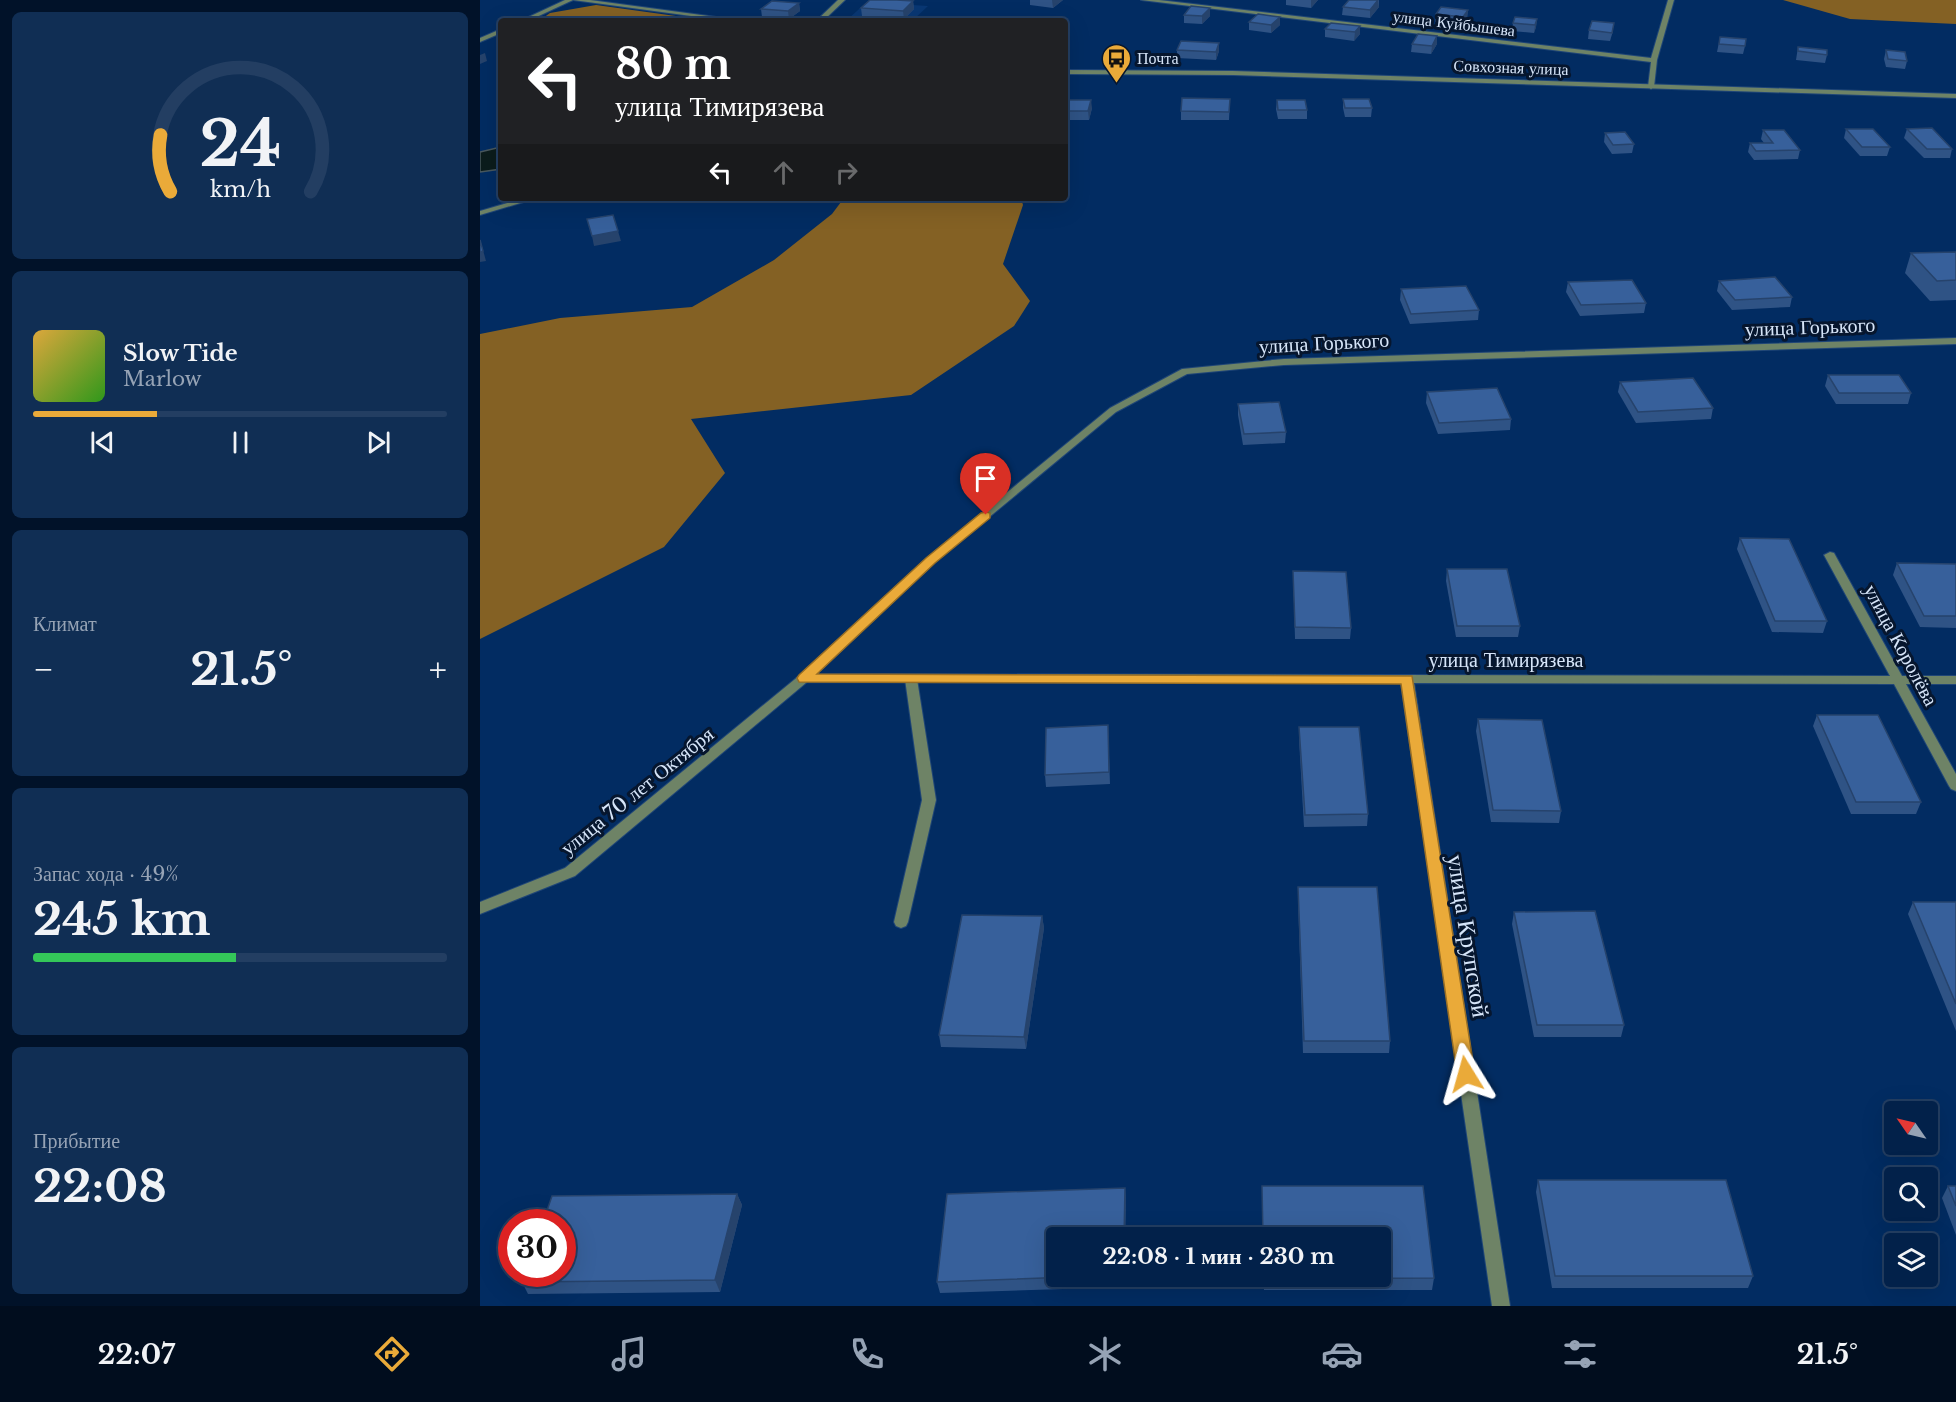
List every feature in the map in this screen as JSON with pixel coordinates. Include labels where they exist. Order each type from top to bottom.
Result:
[{"type":"street","points":[[530,18],[570,0]]},
{"type":"street","points":[[576,0],[719,18]]},
{"type":"street","points":[[822,18],[842,0]]},
{"type":"street","name":"улица Куйбышева","points":[[1144,0],[1654,60]]},
{"type":"street","points":[[1652,87],[1654,60],[1671,0]]},
{"type":"street","points":[[480,40],[498,32]]},
{"type":"street","name":"Совхозная улица","points":[[1068,72],[1233,73],[1956,96]]},
{"type":"street","points":[[480,213],[522,201]]},
{"type":"street","name":"улица Горького","points":[[804,678],[931,561],[1113,410],[1185,371],[1284,362],[1956,341]]},
{"type":"street","name":"улица Королёва","points":[[1830,555],[1956,786]]},
{"type":"street","name":"улица Тимирязева","points":[[804,678],[1956,680]]},
{"type":"street","name":"улица 70 лет Октября","points":[[480,908],[570,872],[804,678]]},
{"type":"street","points":[[901,922],[929,800],[911,679]]},
{"type":"street","name":"улица Крупской","points":[[1407,680],[1501,1306]]},
{"type":"shaded area","points":[[1783,0],[1956,0],[1956,24],[1850,19]]},
{"type":"shaded area","points":[[867,2],[928,6],[915,18],[849,18]]},
{"type":"shaded area","points":[[596,5],[683,17],[543,18],[550,13]]},
{"type":"shaded area","points":[[498,148],[498,169],[480,172],[480,152]]},
{"type":"shaded area","points":[[842,201],[1022,201],[1023,205],[1003,264],[1030,301],[1014,326],[911,395],[691,419],[725,473],[664,547],[480,639],[480,334],[560,318],[692,307],[774,260],[832,214]]},
{"type":"building","points":[[870,0],[913,1],[903,11],[861,8]]},
{"type":"building","points":[[1349,0],[1378,0],[1370,10],[1343,7]]},
{"type":"building","points":[[772,1],[799,3],[788,11],[761,9]]},
{"type":"building","points":[[1191,6],[1210,8],[1202,16],[1184,15]]},
{"type":"building","points":[[1441,7],[1468,10],[1463,17],[1436,14]]},
{"type":"building","points":[[1258,14],[1280,17],[1271,25],[1249,22]]},
{"type":"building","points":[[1515,17],[1537,19],[1535,25],[1513,23]]},
{"type":"building","points":[[1592,21],[1614,23],[1612,33],[1589,30]]},
{"type":"building","points":[[1331,23],[1360,26],[1355,32],[1325,29]]},
{"type":"building","points":[[1418,34],[1437,36],[1432,46],[1412,44]]},
{"type":"building","points":[[1720,37],[1746,39],[1745,46],[1719,44]]},
{"type":"building","points":[[1181,41],[1219,43],[1216,52],[1177,50]]},
{"type":"building","points":[[1798,47],[1827,50],[1827,55],[1798,51]]},
{"type":"building","points":[[1886,50],[1905,52],[1907,61],[1888,59]]},
{"type":"building","points":[[1182,98],[1230,99],[1229,112],[1181,111]]},
{"type":"building","points":[[1343,99],[1369,99],[1372,108],[1345,108]]},
{"type":"building","points":[[1068,100],[1091,100],[1088,111],[1068,111]]},
{"type":"building","points":[[1277,100],[1305,100],[1307,110],[1278,110]]},
{"type":"building","points":[[1932,128],[1952,149],[1927,149],[1907,129]]},
{"type":"building","points":[[1846,129],[1873,129],[1890,147],[1862,147]]},
{"type":"building","points":[[1763,130],[1784,130],[1800,150],[1756,151],[1750,143],[1773,143]]},
{"type":"building","points":[[1625,132],[1634,144],[1613,145],[1605,133]]},
{"type":"building","points":[[613,215],[618,231],[592,236],[587,219]]},
{"type":"building","points":[[1956,252],[1956,280],[1937,281],[1911,253]]},
{"type":"building","points":[[1775,277],[1792,297],[1735,300],[1719,281]]},
{"type":"building","points":[[1632,280],[1646,303],[1581,305],[1568,282]]},
{"type":"building","points":[[1466,286],[1479,310],[1411,314],[1401,289]]},
{"type":"building","points":[[1828,375],[1899,375],[1911,393],[1839,393]]},
{"type":"building","points":[[1693,378],[1713,408],[1638,412],[1620,382]]},
{"type":"building","points":[[1497,388],[1511,419],[1439,423],[1427,392]]},
{"type":"building","points":[[1279,402],[1286,432],[1244,434],[1238,404]]},
{"type":"building","points":[[1740,538],[1789,539],[1827,621],[1775,621]]},
{"type":"building","points":[[1897,563],[1956,564],[1956,616],[1924,616]]},
{"type":"building","points":[[1447,569],[1507,569],[1520,626],[1457,626]]},
{"type":"building","points":[[1293,571],[1346,572],[1351,628],[1295,627]]},
{"type":"building","points":[[1817,715],[1878,715],[1921,802],[1856,802]]},
{"type":"building","points":[[1478,719],[1542,720],[1561,811],[1493,810]]},
{"type":"building","points":[[1108,725],[1109,772],[1045,775],[1046,728]]},
{"type":"building","points":[[1299,727],[1359,727],[1368,814],[1305,815]]},
{"type":"building","points":[[1298,887],[1377,887],[1390,1041],[1304,1041]]},
{"type":"building","points":[[1913,902],[1956,902],[1956,1004]]},
{"type":"building","points":[[1595,911],[1624,1025],[1537,1025],[1514,912]]},
{"type":"building","points":[[962,915],[1042,916],[1024,1037],[939,1035]]},
{"type":"building","points":[[1538,1180],[1726,1180],[1753,1276],[1555,1276]]},
{"type":"building","points":[[1262,1186],[1423,1186],[1434,1278],[1391,1278],[1391,1227],[1263,1227]]},
{"type":"building","points":[[1948,1186],[1956,1186],[1956,1206]]},
{"type":"building","points":[[1125,1188],[1124,1227],[1046,1227],[1046,1278],[937,1282],[947,1194]]},
{"type":"building","points":[[737,1194],[715,1280],[576,1281],[576,1209],[548,1209],[552,1196]]},
{"type":"place","name":"Почта","points":[[1116,84]]},
{"type":"route","points":[[986,515],[931,561],[804,678],[1407,680],[1466,1074]]}]
